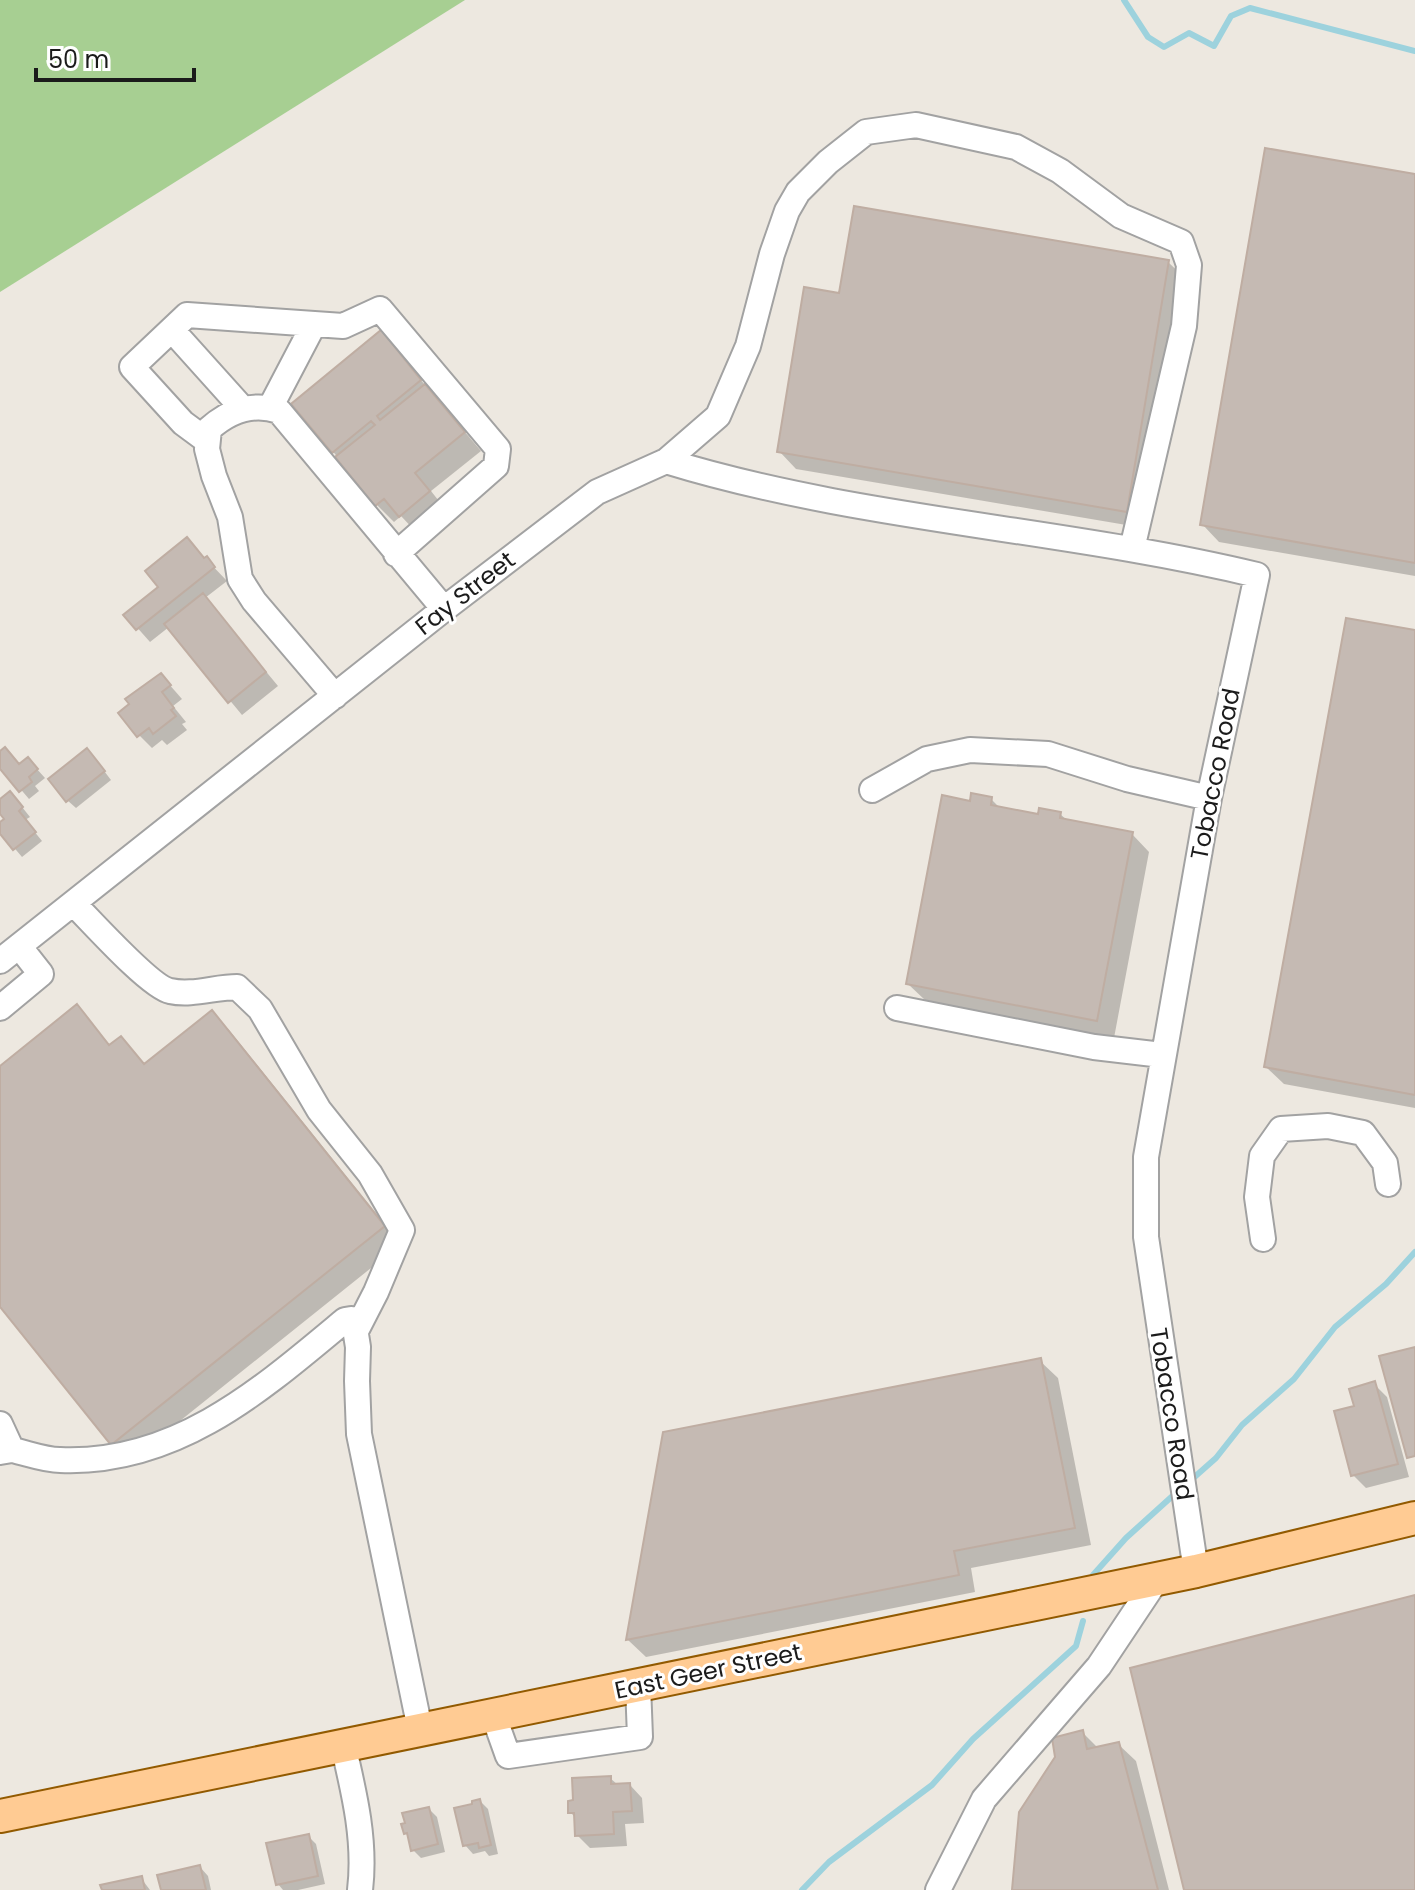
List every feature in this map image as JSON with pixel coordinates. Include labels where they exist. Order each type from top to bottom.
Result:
[{"type":"main road","name":"East Geer Street","points":[[0,1816],[1196,1571],[1415,1518]]},
{"type":"street","name":"Fay Street","points":[[10,954],[444,609],[597,492],[666,461],[718,416],[748,346],[772,254],[787,211],[798,192],[828,162],[866,132],[916,125],[1016,147],[1060,171],[1121,216],[1181,242],[1189,265],[1184,326],[1132,549]]},
{"type":"street","points":[[206,440],[183,423],[132,367],[187,315],[343,326],[380,309],[498,449],[496,466],[396,554]]},
{"type":"street","points":[[270,408],[314,324]]},
{"type":"street","points":[[172,330],[243,409]]},
{"type":"street","points":[[335,696],[254,601],[240,579],[230,517],[214,476],[206,440],[214,424],[251,406],[279,411],[444,609]]},
{"type":"street","name":"Tobacco Road","points":[[666,461],[754,485],[860,507],[1194,559],[1257,575],[1209,798],[1146,1157],[1146,1237],[1196,1571]]},
{"type":"street","points":[[872,790],[927,759],[970,750],[1048,754],[1127,779],[1209,798]]},
{"type":"street","points":[[74,904],[165,991],[186,994],[219,987],[237,987],[260,1009],[319,1110],[370,1174],[402,1230],[382,1280],[356,1331]]},
{"type":"street","points":[[0,1008],[41,974],[10,954]]},
{"type":"street","points":[[897,1008],[1094,1047],[1162,1055]]},
{"type":"street","points":[[1263,1239],[1257,1197],[1262,1156],[1281,1129],[1328,1126],[1363,1133],[1385,1163],[1388,1184]]},
{"type":"street","points":[[0,1424],[6,1451],[57,1460],[110,1458],[164,1444],[231,1409],[275,1378],[345,1320],[351,1319],[356,1331],[359,1434],[420,1729]]},
{"type":"street","points":[[943,1887],[984,1799],[1099,1666],[1157,1579]]},
{"type":"street","points":[[493,1714],[508,1756],[640,1737],[638,1685]]},
{"type":"street","points":[[343,1745],[357,1805],[360,1890]]},
{"type":"green space","points":[[0,0],[465,0],[0,292]]},
{"type":"building","points":[[1265,148],[1415,174],[1415,563],[1200,525]]},
{"type":"building","points":[[854,206],[1169,260],[1127,512],[777,452],[804,287],[839,293]]},
{"type":"building","points":[[381,330],[421,380],[377,416],[380,420],[425,384],[465,432],[415,473],[430,491],[399,517],[384,499],[375,506],[335,457],[375,425],[371,421],[332,453],[291,404]]},
{"type":"building","points":[[187,537],[215,567],[136,630],[123,615],[158,587],[145,571]]},
{"type":"building","points":[[203,593],[266,672],[228,703],[164,624]]},
{"type":"building","points":[[1346,618],[1415,630],[1415,1095],[1264,1067]]},
{"type":"building","points":[[161,673],[171,685],[162,692],[176,716],[153,734],[149,728],[137,737],[118,713],[129,704],[125,699]]},
{"type":"building","points":[[5,747],[19,764],[28,757],[38,769],[29,777],[32,782],[19,792],[0,769],[0,751]]},
{"type":"building","points":[[87,748],[105,771],[66,802],[48,779]]},
{"type":"building","points":[[10,791],[23,807],[19,811],[36,832],[13,850],[0,834],[0,822],[4,819],[0,814],[0,799]]},
{"type":"building","points":[[971,793],[992,797],[991,805],[1038,814],[1039,808],[1061,812],[1060,818],[1133,832],[1097,1021],[906,984],[942,795],[970,801]]},
{"type":"building","points":[[77,1004],[109,1045],[121,1036],[144,1064],[212,1010],[385,1226],[111,1445],[0,1307],[0,1066]]},
{"type":"building","points":[[1415,1347],[1415,1456],[1407,1458],[1379,1356]]},
{"type":"building","points":[[1041,1358],[1075,1528],[954,1551],[959,1575],[626,1640],[663,1432]]},
{"type":"building","points":[[1375,1381],[1398,1464],[1351,1476],[1334,1411],[1354,1406],[1349,1389]]},
{"type":"building","points":[[1415,1595],[1415,1890],[1184,1890],[1130,1668]]},
{"type":"building","points":[[1083,1730],[1087,1749],[1119,1742],[1158,1890],[1012,1890],[1019,1812],[1055,1757],[1052,1738]]},
{"type":"building","points":[[611,1776],[611,1784],[630,1783],[632,1811],[613,1812],[614,1834],[575,1836],[574,1813],[568,1813],[568,1801],[573,1800],[572,1778]]},
{"type":"building","points":[[480,1799],[491,1845],[479,1848],[478,1843],[463,1846],[454,1808]]},
{"type":"building","points":[[429,1807],[438,1844],[411,1851],[407,1833],[404,1834],[401,1824],[405,1823],[402,1813]]},
{"type":"building","points":[[309,1834],[318,1876],[276,1885],[266,1843]]},
{"type":"building","points":[[200,1865],[206,1890],[161,1890],[157,1875]]},
{"type":"building","points":[[142,1876],[145,1890],[102,1890],[100,1885]]},
{"type":"waterway","points":[[1124,0],[1148,37],[1164,47],[1189,33],[1214,46],[1231,16],[1250,8],[1415,51]]},
{"type":"waterway","points":[[1190,1481],[1216,1458],[1242,1425],[1294,1379],[1335,1327],[1386,1284],[1415,1252]]},
{"type":"waterway","points":[[1093,1575],[1126,1538],[1178,1491]]},
{"type":"waterway","points":[[802,1890],[829,1862],[932,1785],[973,1739],[1076,1646],[1083,1621]]}]
